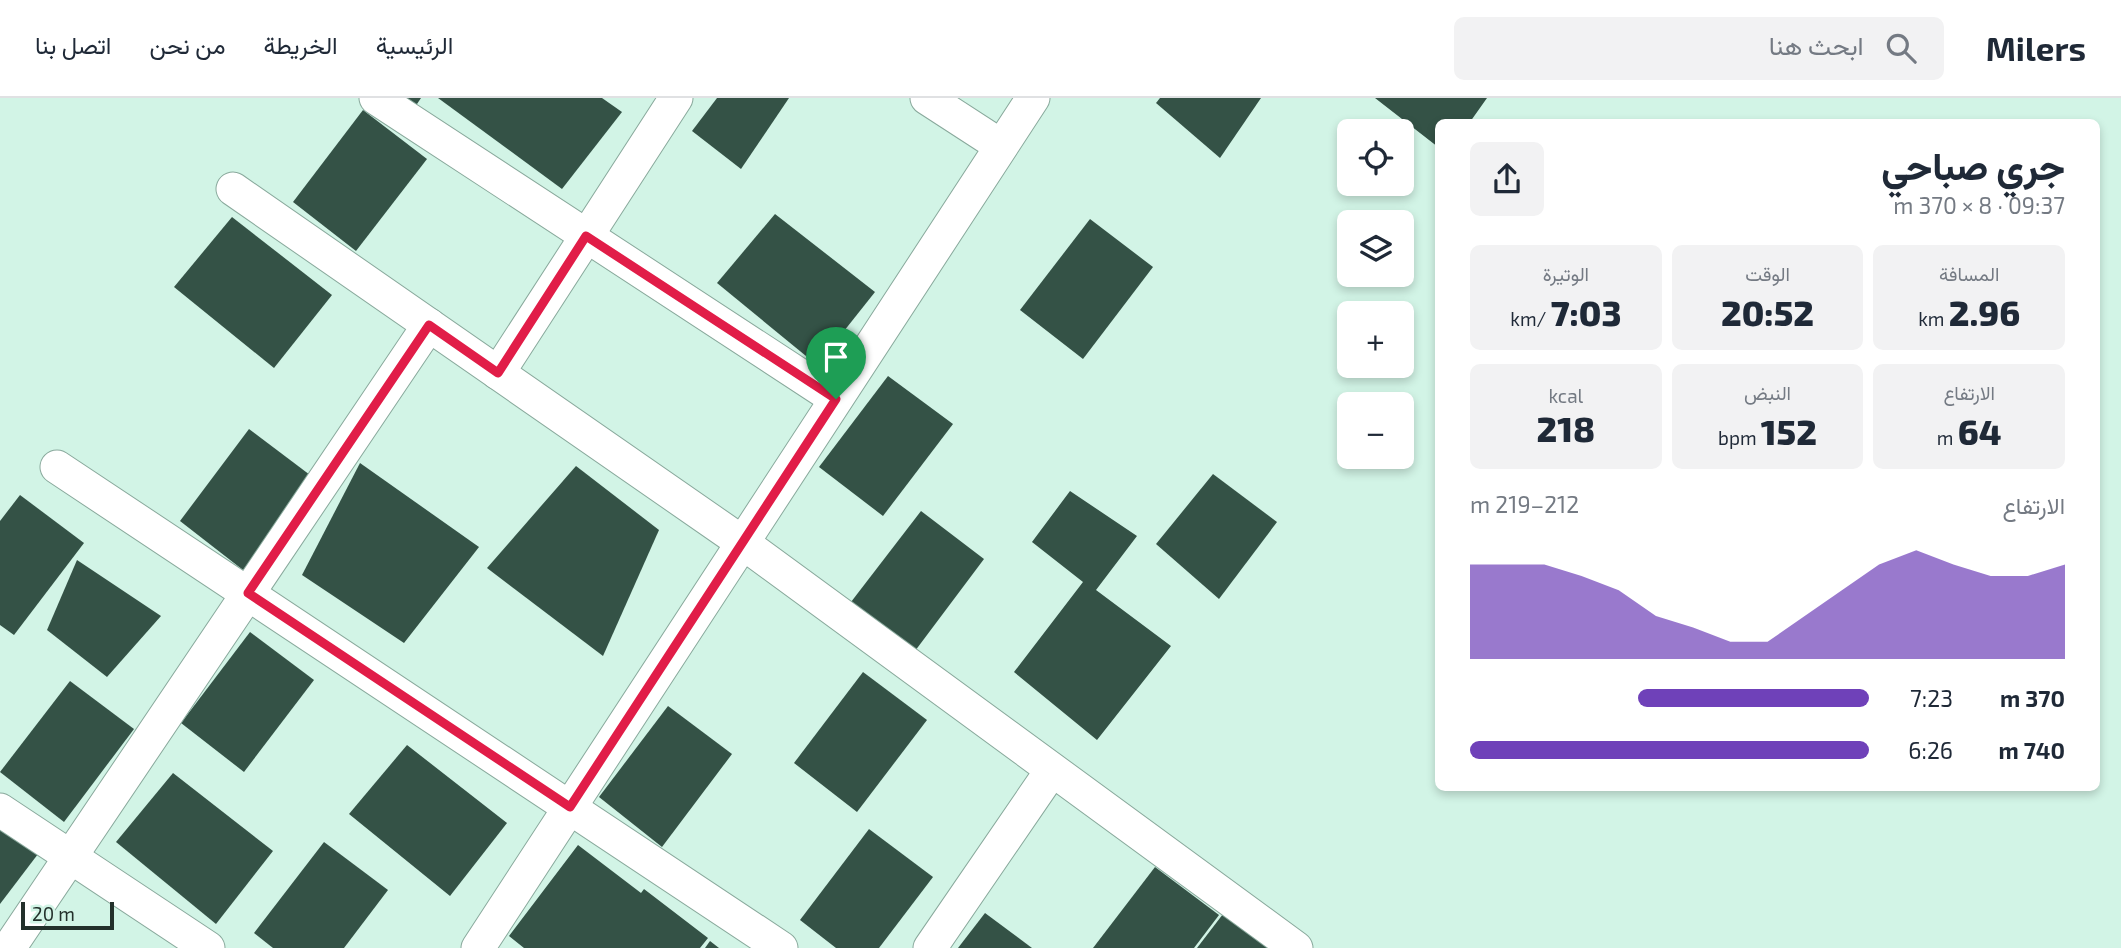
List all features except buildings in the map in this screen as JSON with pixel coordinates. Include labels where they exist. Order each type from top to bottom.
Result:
[{"type":"street","points":[[376,98],[836,399]]},
{"type":"street","points":[[498,373],[676,98]]},
{"type":"street","points":[[927,98],[1001,146]]},
{"type":"street","points":[[478,948],[1033,98]]},
{"type":"street","points":[[233,189],[743,543],[1296,948]]},
{"type":"street","points":[[9,948],[429,325]]},
{"type":"street","points":[[57,467],[781,948]]},
{"type":"street","points":[[930,948],[1052,770]]},
{"type":"street","points":[[0,810],[208,948]]},
{"type":"route","points":[[586,236],[836,399],[570,807],[248,593],[429,325],[498,373],[586,236]]}]
